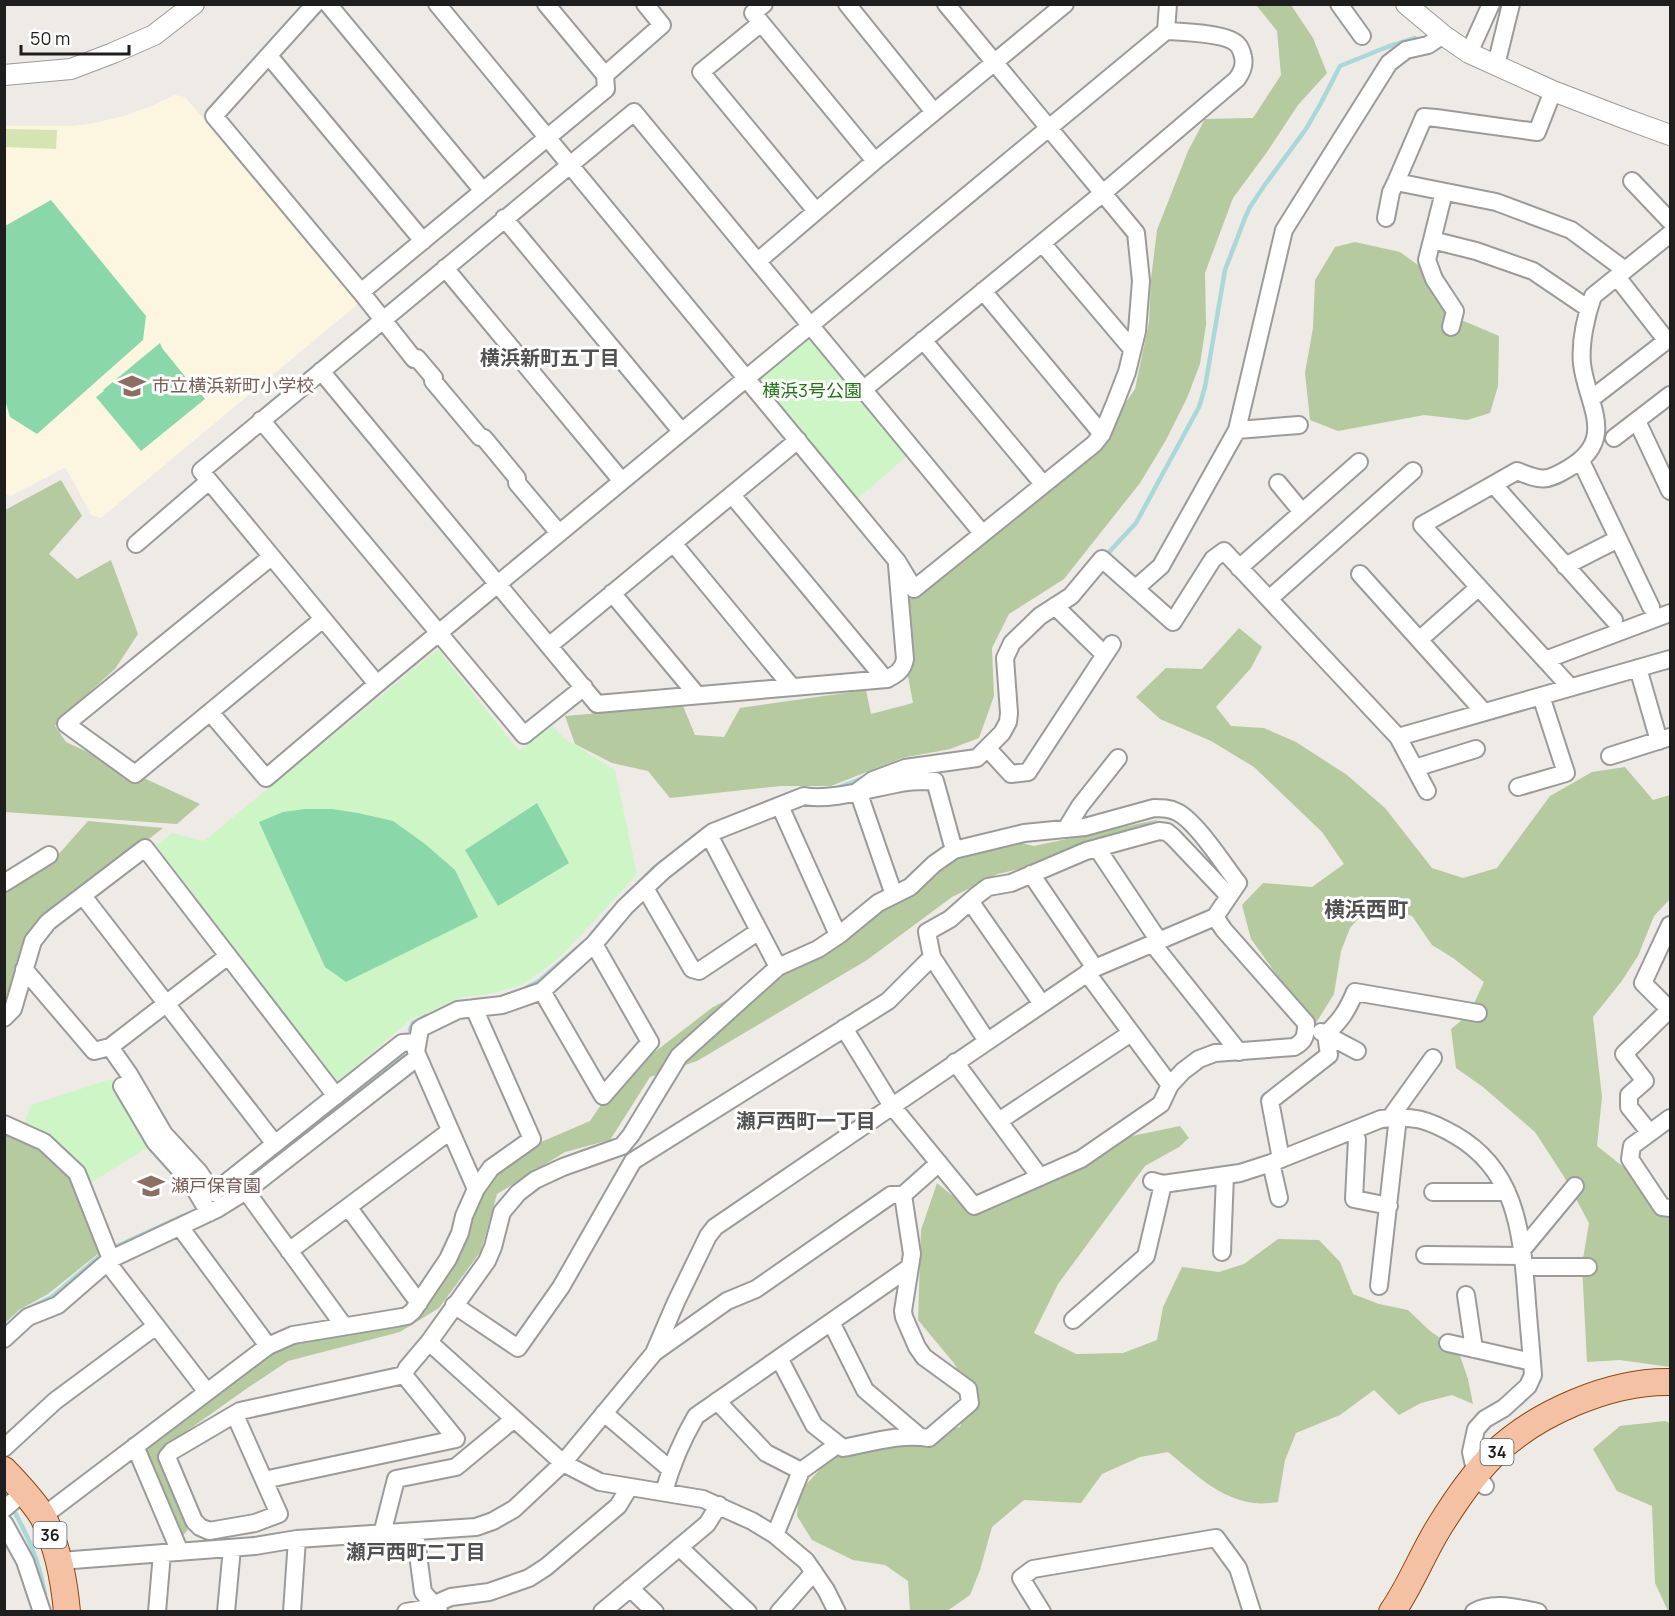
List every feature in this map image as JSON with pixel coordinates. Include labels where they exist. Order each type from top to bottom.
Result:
[{"type":"main road","name":"34","points":[[1410,1611],[1494,1454],[1546,1417],[1584,1399],[1627,1385],[1671,1382]]},
{"type":"main road","name":"34","points":[[1392,1611],[1439,1526],[1480,1480],[1554,1428],[1592,1411],[1635,1399],[1671,1397]]},
{"type":"main road","name":"36","points":[[4,1470],[24,1491],[42,1516],[60,1561],[67,1611]]},
{"type":"street","points":[[4,75],[71,69],[153,35],[194,4]]},
{"type":"street","points":[[315,4],[214,116],[414,359],[417,358],[434,378],[433,381],[480,437],[484,438],[517,478],[517,483],[559,533]]},
{"type":"street","points":[[328,4],[483,191]]},
{"type":"street","points":[[436,4],[897,561],[914,589],[1094,444],[1102,434],[1127,372],[1137,331],[1141,281],[1136,233],[946,4]]},
{"type":"street","points":[[361,292],[606,88],[605,75],[546,4]]},
{"type":"street","points":[[605,75],[662,25],[645,4]]},
{"type":"street","points":[[764,4],[753,13],[875,160]]},
{"type":"street","points":[[847,4],[934,112]]},
{"type":"street","points":[[1166,31],[1168,4]]},
{"type":"street","points":[[1406,4],[1469,53],[1553,91],[1671,135]]},
{"type":"street","points":[[1469,53],[1491,4]]},
{"type":"street","points":[[1496,65],[1511,4]]},
{"type":"street","points":[[1347,7],[1362,36]]},
{"type":"street","points":[[758,261],[875,160],[995,63],[1055,8]]},
{"type":"street","points":[[761,23],[701,72],[816,211]]},
{"type":"street","points":[[210,712],[266,778],[621,480],[1166,31],[1223,37],[1232,40],[1240,48],[1244,58],[1242,72],[1237,79],[1103,193],[864,389]]},
{"type":"street","points":[[1136,588],[1161,566],[1237,430],[1284,230],[1389,63],[1406,50],[1428,45],[1443,35]]},
{"type":"street","points":[[269,56],[423,240]]},
{"type":"street","points":[[1386,218],[1391,192],[1424,117],[1537,132],[1553,91]]},
{"type":"street","points":[[377,684],[201,471],[634,112],[982,533]]},
{"type":"street","points":[[1632,181],[1671,221]]},
{"type":"street","points":[[1396,182],[1496,202],[1571,230],[1621,274],[1669,340],[1591,399]]},
{"type":"street","points":[[1444,192],[1427,260],[1434,279],[1455,311],[1451,327]]},
{"type":"street","points":[[504,218],[681,431]]},
{"type":"street","points":[[1570,687],[1422,525],[1517,471],[1539,479],[1549,478],[1581,461],[1589,451],[1596,435],[1596,420],[1582,364],[1583,341],[1593,296],[1671,234]]},
{"type":"street","points":[[1432,240],[1476,251],[1533,271],[1589,309]]},
{"type":"street","points":[[1042,243],[1132,350]]},
{"type":"street","points":[[445,268],[621,480]]},
{"type":"street","points":[[983,291],[1102,434]]},
{"type":"street","points":[[923,340],[1043,484]]},
{"type":"street","points":[[321,370],[597,704],[885,679],[899,672],[905,659],[897,561]]},
{"type":"street","points":[[1614,438],[1671,395]]},
{"type":"street","points":[[261,420],[524,735],[584,687]]},
{"type":"street","points":[[1637,422],[1671,491]]},
{"type":"street","points":[[1237,430],[1299,425]]},
{"type":"street","points":[[550,645],[798,440]]},
{"type":"street","points":[[1581,461],[1651,607]]},
{"type":"street","points":[[1239,568],[1359,462]]},
{"type":"street","points":[[1269,599],[1413,471]]},
{"type":"street","points":[[136,544],[209,481]]},
{"type":"street","points":[[1278,483],[1302,512]]},
{"type":"street","points":[[1494,485],[1614,620]]},
{"type":"street","points":[[732,495],[885,679]]},
{"type":"street","points":[[1566,566],[1618,539]]},
{"type":"street","points":[[673,543],[792,687]]},
{"type":"street","points":[[858,791],[873,780],[905,768],[977,758],[988,748],[1002,734],[1008,722],[1005,658],[1012,644],[1040,616],[1071,596],[1102,559],[1173,622],[1213,559],[1224,552],[1398,737],[1427,791]]},
{"type":"street","points":[[271,557],[66,724],[135,774],[323,619]]},
{"type":"street","points":[[1360,574],[1484,712]]},
{"type":"street","points":[[1419,640],[1479,587]]},
{"type":"street","points":[[612,593],[697,695]]},
{"type":"street","points":[[988,748],[1011,774],[1028,772],[1109,649],[1055,606]]},
{"type":"street","points":[[1545,660],[1671,612]]},
{"type":"street","points":[[1398,737],[1671,659]]},
{"type":"street","points":[[1610,756],[1665,739],[1638,668]]},
{"type":"street","points":[[1518,787],[1566,773],[1541,696]]},
{"type":"street","points":[[1415,768],[1476,749]]},
{"type":"street","points":[[1066,829],[1080,806],[1118,758]]},
{"type":"street","points":[[476,1189],[417,1050],[420,1029],[458,1010],[502,1005],[542,991],[594,944],[625,907],[663,871],[709,835],[804,796],[813,798],[907,782],[935,781],[954,850]]},
{"type":"street","points":[[858,791],[894,895]]},
{"type":"street","points":[[780,806],[838,935]]},
{"type":"street","points":[[404,1375],[487,1261],[502,1212],[518,1193],[535,1180],[562,1167],[622,1146],[679,1056],[778,967],[818,949],[878,903],[910,887],[934,864],[954,850],[1024,833],[1085,827],[1154,808],[1179,813],[1192,823],[1238,883],[1215,917],[1091,970],[715,1227],[708,1236],[676,1302],[654,1353]]},
{"type":"street","points":[[987,1041],[932,957],[927,932],[950,919],[988,887],[1011,883],[1086,851],[1159,831],[1167,832],[1230,896]]},
{"type":"street","points":[[709,835],[778,967]]},
{"type":"street","points":[[4,1018],[13,1009],[33,941],[48,922],[145,848],[336,1096]]},
{"type":"street","points":[[1096,848],[1156,942],[1239,1052]]},
{"type":"street","points":[[4,883],[49,855]]},
{"type":"street","points":[[1031,874],[1131,1033],[1170,1085]]},
{"type":"street","points":[[645,888],[692,969],[699,971],[759,931]]},
{"type":"street","points":[[83,896],[275,1144]]},
{"type":"street","points":[[970,901],[1042,1004]]},
{"type":"street","points":[[844,1028],[892,1106],[974,1206],[1081,1159],[1161,1104],[1170,1085],[1199,1059],[1215,1053],[1294,1047],[1303,1043],[1306,1023],[1215,917]]},
{"type":"street","points":[[1650,1133],[1629,1107],[1629,1095],[1645,1081],[1624,1054],[1670,1009],[1643,983],[1671,925]]},
{"type":"street","points":[[542,991],[603,1096],[650,1042],[594,944]]},
{"type":"street","points":[[24,969],[94,1051],[110,1047],[228,956]]},
{"type":"street","points":[[454,1305],[518,1348],[561,1287],[633,1161],[888,1000],[932,957]]},
{"type":"street","points":[[1326,1034],[1347,1011],[1354,992],[1478,1013]]},
{"type":"street","points":[[42,1516],[268,1346],[293,1335],[407,1316],[419,1303],[448,1259],[476,1189],[491,1168],[532,1140],[474,1008]]},
{"type":"street","points":[[1306,1027],[1326,1034],[1357,1051]]},
{"type":"street","points":[[999,1121],[1131,1033]]},
{"type":"street","points":[[1279,1198],[1270,1101],[1329,1055],[1326,1034]]},
{"type":"street","points":[[110,1047],[129,1074],[164,1134],[199,1172],[213,1193],[402,1043],[417,1050]]},
{"type":"street","points":[[4,1339],[28,1317],[58,1305],[109,1261],[209,1213],[246,1191],[417,1050]]},
{"type":"street","points":[[1380,1286],[1389,1206],[1394,1117],[1432,1058]]},
{"type":"street","points":[[956,1062],[1040,1177]]},
{"type":"street","points":[[122,1086],[156,1142],[190,1181],[209,1213]]},
{"type":"street","points":[[1073,1320],[1146,1256],[1158,1183],[1240,1173],[1381,1119],[1416,1118],[1438,1125],[1462,1139],[1478,1152],[1498,1176],[1516,1214],[1523,1258],[1533,1375],[1528,1386],[1504,1408],[1485,1419],[1476,1429],[1471,1452],[1480,1480]]},
{"type":"street","points":[[1671,1118],[1632,1146],[1630,1159],[1662,1207],[1671,1208]]},
{"type":"street","points":[[4,1124],[44,1142],[77,1173],[109,1261],[207,1392]]},
{"type":"street","points":[[289,1251],[450,1131]]},
{"type":"street","points":[[1357,1139],[1354,1199],[1389,1206]]},
{"type":"street","points":[[622,1146],[633,1161]]},
{"type":"street","points":[[60,1561],[255,1546],[297,1539],[476,1527],[493,1521],[514,1509],[563,1463],[654,1353],[727,1301],[756,1288],[891,1195],[903,1195],[939,1163]]},
{"type":"street","points":[[1222,1252],[1225,1175]]},
{"type":"street","points":[[1523,1258],[1575,1186]]},
{"type":"street","points":[[246,1191],[344,1326]]},
{"type":"street","points":[[1433,1192],[1507,1192]]},
{"type":"street","points":[[780,1358],[814,1425],[843,1448],[905,1437],[930,1438],[969,1403],[968,1389],[924,1357],[904,1317],[912,1254],[903,1195]]},
{"type":"street","points":[[348,1207],[419,1303]]},
{"type":"street","points":[[180,1227],[268,1346]]},
{"type":"street","points":[[1425,1255],[1523,1258],[1588,1267]]},
{"type":"street","points":[[664,1492],[687,1432],[696,1416],[910,1267]]},
{"type":"street","points":[[1466,1295],[1474,1349]]},
{"type":"street","points":[[831,1322],[865,1390],[919,1436]]},
{"type":"street","points":[[4,1448],[55,1401],[156,1326]]},
{"type":"street","points":[[429,1342],[563,1463],[600,1482],[703,1499],[752,1521],[775,1535],[798,1554],[814,1572],[837,1611]]},
{"type":"street","points":[[1448,1343],[1532,1362]]},
{"type":"street","points":[[235,1415],[279,1514],[255,1523],[209,1531],[194,1521],[167,1457],[172,1451],[240,1411],[404,1375]]},
{"type":"street","points":[[264,1480],[456,1439],[404,1375]]},
{"type":"street","points":[[717,1401],[766,1453],[801,1471]]},
{"type":"street","points":[[604,1413],[671,1470]]},
{"type":"street","points":[[382,1534],[396,1479],[456,1467],[514,1419]]},
{"type":"street","points":[[775,1535],[801,1471],[837,1445]]},
{"type":"street","points":[[135,1446],[180,1552]]},
{"type":"street","points":[[406,1611],[437,1608],[451,1597],[489,1592],[529,1578],[546,1567],[618,1506],[629,1488]]},
{"type":"street","points":[[4,1509],[24,1491]]},
{"type":"street","points":[[602,1611],[707,1524],[719,1505]]},
{"type":"street","points":[[4,1523],[25,1560],[42,1611]]},
{"type":"street","points":[[415,1532],[423,1592],[437,1608]]},
{"type":"street","points":[[1042,1611],[1021,1578],[1033,1569],[1216,1538],[1238,1568],[1246,1611]]},
{"type":"street","points":[[292,1611],[297,1539]]},
{"type":"street","points":[[679,1547],[748,1611]]},
{"type":"street","points":[[226,1611],[232,1548]]},
{"type":"street","points":[[157,1611],[162,1553]]},
{"type":"street","points":[[779,1611],[814,1572]]},
{"type":"street","points":[[630,1588],[655,1611]]},
{"type":"street","points":[[1474,1611],[1504,1606],[1538,1611]]},
{"type":"shaded area","name":"市立横浜新町小学校","points":[[175,95],[185,97],[358,304],[101,518],[91,515],[66,468],[11,496],[5,494],[5,126],[90,124],[124,116]]},
{"type":"green space","points":[[1256,5],[1291,5],[1313,38],[1327,73],[1298,105],[1233,198],[1205,273],[1206,325],[1200,364],[1187,398],[1166,440],[1140,483],[1064,579],[1009,614],[992,648],[994,696],[979,738],[950,749],[902,758],[831,786],[781,786],[670,798],[648,771],[612,763],[575,744],[565,716],[683,706],[695,735],[724,737],[740,708],[866,690],[871,714],[913,703],[906,666],[903,604],[1060,483],[1095,447],[1135,389],[1149,322],[1157,230],[1188,151],[1205,119],[1253,118],[1281,75],[1277,31]]},
{"type":"green space","points":[[5,129],[57,130],[56,149],[5,147]]},
{"type":"green space","points":[[51,200],[146,316],[143,340],[37,434],[10,417],[5,400],[5,226]]},
{"type":"green space","points":[[1355,242],[1400,252],[1418,265],[1459,319],[1499,336],[1498,386],[1490,413],[1467,420],[1424,415],[1338,431],[1310,420],[1305,373],[1313,328],[1315,280],[1335,247]]},
{"type":"green space","name":"横浜3号公園","points":[[811,333],[909,454],[855,501],[756,379]]},
{"type":"green space","points":[[160,343],[205,399],[141,451],[96,397]]},
{"type":"green space","points":[[61,480],[82,516],[49,554],[77,579],[111,560],[138,634],[115,669],[66,713],[55,726],[66,742],[200,804],[177,824],[5,812],[5,510]]},
{"type":"green space","points":[[1239,628],[1262,647],[1251,668],[1216,707],[1231,726],[1264,728],[1296,742],[1347,775],[1385,808],[1432,868],[1463,878],[1497,868],[1550,796],[1592,772],[1625,767],[1653,800],[1670,795],[1670,899],[1654,916],[1638,956],[1593,1017],[1602,1097],[1597,1146],[1650,1185],[1670,1205],[1670,1367],[1620,1360],[1587,1362],[1582,1265],[1589,1223],[1563,1175],[1535,1132],[1483,1087],[1456,1068],[1451,1029],[1469,1014],[1484,982],[1432,945],[1412,916],[1373,902],[1350,928],[1341,951],[1334,994],[1316,1023],[1289,992],[1251,939],[1242,905],[1263,883],[1312,887],[1344,864],[1322,832],[1254,767],[1211,741],[1160,719],[1136,697],[1166,668],[1202,669]]},
{"type":"green space","points":[[438,649],[519,751],[552,726],[565,739],[615,770],[637,875],[558,959],[522,985],[484,995],[462,997],[410,1020],[337,1083],[156,845],[172,833],[204,841]]},
{"type":"green space","points":[[537,803],[569,863],[498,906],[465,850]]},
{"type":"green space","points":[[332,809],[393,821],[455,870],[478,917],[346,982],[325,967],[259,822],[283,812]]},
{"type":"green space","points":[[1160,819],[1054,861],[998,874],[952,897],[867,960],[697,1061],[650,1077],[610,1140],[565,1152],[497,1194],[481,1251],[439,1308],[400,1332],[288,1361],[170,1443],[194,1523],[178,1541],[143,1460],[156,1429],[232,1366],[295,1340],[385,1317],[421,1300],[468,1238],[472,1186],[520,1151],[590,1121],[617,1081],[713,1007],[787,969],[963,851],[1005,839],[1034,846]]},
{"type":"green space","points":[[88,821],[163,828],[45,919],[5,1013],[5,893],[49,865]]},
{"type":"green space","points":[[111,1079],[150,1146],[86,1186],[22,1130],[31,1105]]},
{"type":"green space","points":[[1180,1126],[1189,1138],[1179,1147],[1145,1166],[1058,1284],[1034,1333],[1076,1354],[1123,1353],[1157,1340],[1163,1307],[1182,1267],[1219,1272],[1244,1264],[1278,1239],[1319,1240],[1340,1262],[1353,1294],[1379,1304],[1408,1310],[1430,1331],[1458,1350],[1468,1379],[1473,1404],[1452,1395],[1421,1403],[1399,1415],[1374,1390],[1340,1415],[1296,1433],[1285,1460],[1278,1502],[1242,1501],[1219,1491],[1168,1452],[1140,1457],[1102,1474],[1081,1503],[1024,1500],[992,1527],[980,1570],[970,1595],[947,1611],[910,1611],[908,1581],[885,1565],[853,1560],[812,1540],[797,1516],[799,1492],[839,1449],[960,1427],[971,1391],[953,1362],[918,1320],[921,1230],[937,1183],[971,1211],[1108,1141]]},
{"type":"green space","points":[[5,1128],[43,1144],[75,1174],[99,1253],[48,1294],[19,1310],[5,1323]]},
{"type":"green space","points":[[1665,1421],[1670,1423],[1670,1612],[1655,1583],[1652,1506],[1617,1491],[1593,1449],[1620,1426]]},
{"type":"waterway","points":[[1110,551],[1136,523],[1199,407],[1205,387],[1225,270],[1250,207],[1306,129],[1340,66],[1415,38]]},
{"type":"waterway","points":[[834,789],[866,777]]},
{"type":"waterway","points":[[618,903],[655,867]]},
{"type":"waterway","points":[[526,988],[539,981],[588,939],[610,912]]},
{"type":"waterway","points":[[410,1030],[413,1023],[426,1016]]},
{"type":"waterway","points":[[223,1195],[242,1183],[404,1056]]},
{"type":"waterway","points":[[113,1248],[183,1216]]},
{"type":"waterway","points":[[15,1318],[21,1312],[52,1297],[100,1256]]},
{"type":"waterway","points":[[15,1513],[34,1552],[45,1594]]},
{"type":"place","name":"市立横浜新町小学校","points":[[132,386]]},
{"type":"place","name":"瀬戸保育園","points":[[151,1186]]},
{"type":"district","name":"横浜新町五丁目","points":[[550,358]]},
{"type":"district","name":"横浜西町","points":[[1366,910]]},
{"type":"district","name":"瀬戸西町一丁目","points":[[806,1121]]},
{"type":"district","name":"瀬戸西町二丁目","points":[[416,1552]]}]
